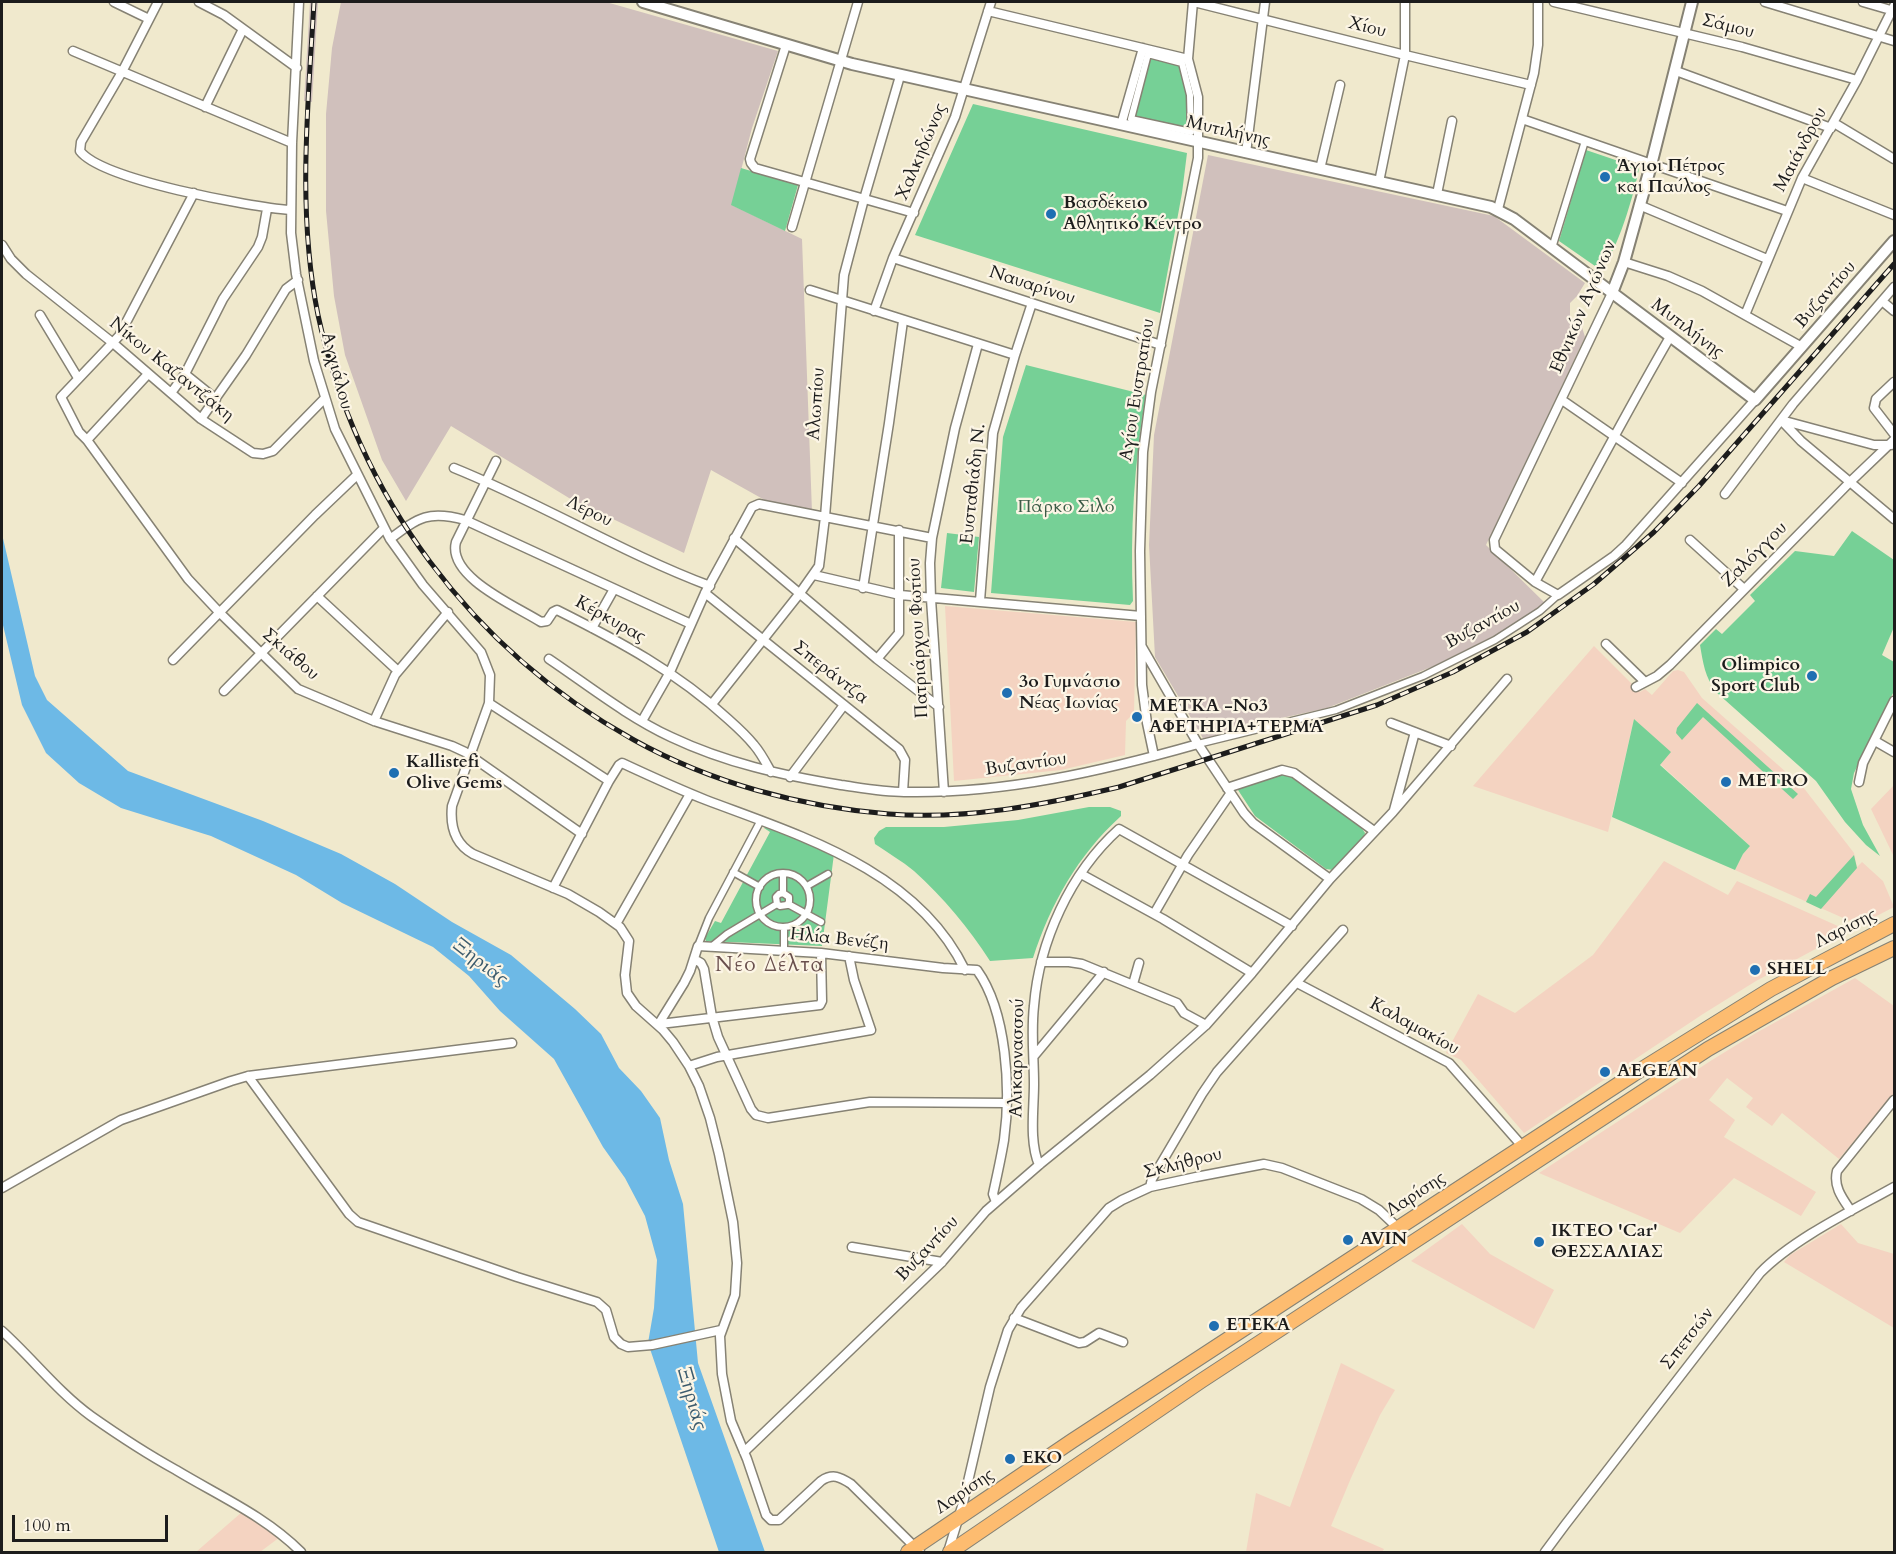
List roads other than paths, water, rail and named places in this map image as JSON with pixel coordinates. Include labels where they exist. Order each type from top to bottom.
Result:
[{"type":"main road","name":"Λαρίσης","points":[[914,1551],[1082,1435],[1635,1074],[1771,989],[1894,924]]},
{"type":"main road","name":"Λαρίσης","points":[[949,1552],[1220,1369],[1708,1049],[1832,978],[1894,948]]},
{"type":"street","points":[[114,2],[149,19]]},
{"type":"street","points":[[158,2],[122,72],[81,142],[82,154],[129,177],[267,208],[290,210]]},
{"type":"street","points":[[199,2],[212,4],[297,68]]},
{"type":"street","name":"Αγχιάλου","points":[[299,2],[290,210],[298,280],[314,361],[335,429],[390,539],[423,585],[448,612],[483,657],[490,675],[489,703],[452,806],[452,826],[457,840],[477,856],[586,904],[616,924]]},
{"type":"street","name":"Μυτιλήνης","points":[[642,2],[670,6],[786,45],[900,76],[1126,122],[1246,153],[1498,209],[1755,400]]},
{"type":"street","points":[[792,227],[858,2]]},
{"type":"street","name":"Χίου","points":[[1193,2],[1532,85]]},
{"type":"street","name":"Αγίου Ευστρατίου","points":[[1154,756],[1143,701],[1141,647],[1140,536],[1143,452],[1161,345],[1195,179],[1199,142],[1198,97],[1188,59],[1193,2]]},
{"type":"street","points":[[1246,153],[1265,2]]},
{"type":"street","points":[[1379,182],[1405,55],[1405,2]]},
{"type":"street","points":[[1498,209],[1532,85],[1538,49],[1538,2]]},
{"type":"street","name":"Σάμου","points":[[1554,2],[1763,53],[1857,80]]},
{"type":"street","name":"Εθνικών Αγώνων","points":[[1535,582],[1499,553],[1494,540],[1562,400],[1624,262],[1676,71],[1692,2]]},
{"type":"street","points":[[1765,2],[1894,41]]},
{"type":"street","points":[[1863,2],[1894,9]]},
{"type":"street","points":[[989,4],[1188,59]]},
{"type":"street","name":"Χαλκηδώνος","points":[[874,311],[893,258],[945,144],[964,90],[989,4]]},
{"type":"street","name":"Μαιάνδρου","points":[[1745,315],[1802,178],[1894,9]]},
{"type":"street","points":[[205,107],[243,29]]},
{"type":"street","points":[[786,45],[750,159],[751,163],[755,168],[914,213]]},
{"type":"street","points":[[1126,122],[1143,48]]},
{"type":"street","points":[[73,51],[292,143]]},
{"type":"street","points":[[1148,54],[1182,63],[1190,95],[1191,132],[1126,122],[1148,54]]},
{"type":"street","points":[[1676,71],[1832,126],[1894,159]]},
{"type":"street","name":"Αλωπίου","points":[[712,704],[819,566],[846,264],[900,76]]},
{"type":"street","points":[[1320,169],[1340,86]]},
{"type":"street","points":[[1522,119],[1787,211]]},
{"type":"street","points":[[1437,194],[1452,122]]},
{"type":"street","points":[[1552,248],[1585,141]]},
{"type":"street","points":[[1802,178],[1894,215]]},
{"type":"street","points":[[40,315],[78,378],[119,336],[194,193]]},
{"type":"street","points":[[1639,205],[1767,259]]},
{"type":"street","points":[[171,393],[185,374],[216,310],[258,247],[267,208]]},
{"type":"street","name":"Βυζαντίου","points":[[903,792],[944,792],[1059,778],[1336,710],[1423,676],[1495,640],[1540,611],[1558,595],[1620,551],[1803,347],[1894,241]]},
{"type":"street","name":"Νίκου Καζαντζάκη","points":[[2,245],[11,259],[26,274],[201,419],[249,451],[266,454],[282,443],[307,414],[325,398]]},
{"type":"street","name":"Ναυαρίνου","points":[[893,258],[1161,345]]},
{"type":"street","points":[[1624,262],[1668,276],[1702,291],[1803,347]]},
{"type":"street","points":[[201,419],[286,289],[298,280]]},
{"type":"street","points":[[1725,494],[1781,420],[1894,287]]},
{"type":"street","points":[[810,290],[1015,356]]},
{"type":"street","points":[[1882,301],[1894,311]]},
{"type":"street","name":"Ευσταθιάδη Ν.","points":[[980,601],[993,433],[1032,303]]},
{"type":"street","points":[[863,588],[903,321]]},
{"type":"street","points":[[1558,595],[1535,582],[1670,337]]},
{"type":"street","name":"Πατριάρχου Φωτίου","points":[[944,792],[930,563],[932,538],[955,428],[978,344]]},
{"type":"street","points":[[87,440],[148,374]]},
{"type":"street","points":[[185,374],[216,399]]},
{"type":"street","name":"Σκιάθου","points":[[78,378],[61,397],[79,432],[175,562],[219,612],[303,692],[374,721],[452,746],[471,756],[582,834]]},
{"type":"street","points":[[1894,382],[1876,399],[1874,408],[1894,434]]},
{"type":"street","points":[[1562,400],[1682,483]]},
{"type":"street","points":[[1781,420],[1874,445],[1892,443]]},
{"type":"street","points":[[1781,420],[1801,441],[1894,519]]},
{"type":"street","name":"Ζαλόγγου","points":[[1636,687],[1670,666],[1744,589],[1892,443]]},
{"type":"street","points":[[465,520],[496,461]]},
{"type":"street","name":"Λέρου","points":[[454,468],[516,494],[707,590]]},
{"type":"street","points":[[173,660],[357,475]]},
{"type":"street","points":[[642,721],[670,672],[707,590],[734,538],[749,510],[755,505],[899,530],[932,538]]},
{"type":"street","points":[[390,539],[411,523],[432,515],[465,520],[691,624]]},
{"type":"street","name":"Κέρκυρας","points":[[465,520],[454,552],[459,564],[472,579],[541,622],[547,621],[555,610],[670,672],[712,704],[750,740],[771,772]]},
{"type":"street","points":[[224,691],[384,528]]},
{"type":"street","points":[[878,659],[899,633],[899,530]]},
{"type":"street","points":[[734,538],[939,707]]},
{"type":"street","points":[[1690,540],[1744,589]]},
{"type":"street","points":[[814,575],[863,588],[931,599],[980,601],[1141,616]]},
{"type":"street","points":[[592,628],[614,589]]},
{"type":"street","name":"Σπεράντζα","points":[[707,590],[762,640],[901,752],[905,760],[903,792]]},
{"type":"street","points":[[317,596],[398,671]]},
{"type":"street","points":[[374,721],[398,671],[448,612]]},
{"type":"street","points":[[1606,644],[1646,682]]},
{"type":"street","points":[[1141,647],[1198,744],[1250,820],[1330,879]]},
{"type":"street","points":[[549,659],[617,706],[670,737],[749,767],[790,777],[903,792]]},
{"type":"street","name":"Βυζαντίου","points":[[744,1452],[942,1262],[973,1224],[996,1202],[1150,1076],[1206,1025],[1330,879],[1393,812],[1507,680]]},
{"type":"street","points":[[1859,782],[1862,767],[1894,701]]},
{"type":"street","points":[[489,703],[609,782]]},
{"type":"street","points":[[790,777],[844,705]]},
{"type":"street","points":[[1391,723],[1451,746]]},
{"type":"street","points":[[1393,812],[1415,732]]},
{"type":"street","points":[[1875,741],[1894,752]]},
{"type":"street","points":[[553,888],[609,782],[622,764],[690,794],[835,851],[903,894],[942,933],[965,970]]},
{"type":"street","points":[[1154,914],[1229,791],[1287,770],[1374,831]]},
{"type":"street","points":[[690,794],[616,924],[629,941],[625,975],[627,993],[636,1006],[659,1024],[689,1066],[712,1124],[733,1222],[737,1263],[736,1289],[721,1330],[720,1359],[731,1421],[744,1452],[761,1506],[771,1520],[779,1520],[826,1477],[839,1476],[850,1484],[914,1551]]},
{"type":"street","points":[[659,1024],[684,983],[709,918],[760,820]]},
{"type":"street","name":"Αλικαρνασσού","points":[[1039,1165],[1034,1143],[1033,1009],[1041,962],[1058,916],[1081,874],[1119,829],[1182,865]]},
{"type":"street","points":[[1182,865],[1292,926]]},
{"type":"street","points":[[733,872],[760,887]]},
{"type":"street","points":[[783,873],[783,893]]},
{"type":"street","points":[[783,873],[794,875],[807,886],[810,901],[806,914],[799,922],[784,927],[769,923],[760,914],[756,902],[760,887],[770,877],[783,873]]},
{"type":"street","points":[[807,886],[828,874]]},
{"type":"street","points":[[1081,874],[1154,914],[1252,973]]},
{"type":"street","points":[[783,893],[789,897],[788,904]]},
{"type":"street","points":[[777,904],[776,897],[783,893]]},
{"type":"street","points":[[777,904],[783,907],[788,904]]},
{"type":"street","points":[[710,947],[777,904]]},
{"type":"street","points":[[788,904],[821,922]]},
{"type":"street","points":[[784,927],[784,951]]},
{"type":"street","points":[[1150,1187],[1152,1179],[1210,1082],[1343,930]]},
{"type":"street","name":"Ηλία Βενέζη","points":[[698,946],[821,953],[977,970],[992,996],[999,1022],[1004,1055],[1006,1103]]},
{"type":"street","points":[[659,1024],[820,1005],[822,1001],[821,953]]},
{"type":"street","points":[[689,1066],[725,1056],[870,1030],[849,956]]},
{"type":"street","points":[[694,959],[701,963],[704,969],[717,1038],[753,1113],[760,1117],[768,1118],[833,1106],[880,1101],[1006,1103],[1004,1140],[993,1194],[996,1202]]},
{"type":"street","points":[[1041,962],[1077,963],[1104,972],[1177,1003],[1184,1013],[1206,1025]]},
{"type":"street","points":[[1133,984],[1139,963]]},
{"type":"street","points":[[1034,1056],[1104,972]]},
{"type":"street","name":"Καλαμακίου","points":[[1297,983],[1449,1063],[1523,1147]]},
{"type":"street","points":[[2,1188],[127,1118],[231,1081],[512,1043]]},
{"type":"street","points":[[248,1077],[354,1220],[517,1277],[589,1299],[604,1308],[618,1342],[631,1347],[721,1330]]},
{"type":"street","points":[[1851,1211],[1837,1188],[1835,1178],[1837,1171],[1894,1102]]},
{"type":"street","name":"Σκλήθρου","points":[[949,1552],[1004,1339],[1024,1304],[1109,1208],[1150,1187],[1258,1165],[1272,1165],[1361,1199],[1379,1210],[1398,1228]]},
{"type":"street","name":"Σπετσών","points":[[1545,1552],[1768,1264],[1851,1211],[1894,1187]]},
{"type":"street","points":[[852,1248],[942,1262]]},
{"type":"street","points":[[1014,1318],[1079,1343],[1099,1333],[1123,1342]]},
{"type":"street","points":[[2,1331],[91,1416],[176,1470],[254,1514],[301,1552]]},
{"type":"water","name":"Ξηριάς","points":[[2,534],[35,676],[47,700],[128,771],[263,821],[341,854],[395,884],[452,922],[511,955],[601,1034],[619,1068],[641,1091],[660,1118],[669,1160],[683,1204],[698,1363],[765,1552],[719,1552],[648,1343],[654,1308],[657,1260],[645,1216],[554,1059],[500,1011],[469,976],[433,947],[342,903],[296,875],[211,836],[121,808],[79,783],[46,753],[22,705],[2,621]]},
{"type":"railway","points":[[314,2],[307,120],[306,198],[308,237],[318,315],[336,382],[361,445],[392,505],[430,562],[473,614],[522,661],[576,703],[634,740],[694,769],[758,790],[823,806],[889,814],[947,815],[1005,810],[1062,800],[1119,787],[1377,705],[1453,672],[1527,632],[1594,584],[1654,532],[1699,486],[1894,264]]},
{"type":"place","name":"Άγιοι Πέτρος και Παύλος","points":[[1605,177]]},
{"type":"place","name":"Βασδέκειο Αθλητικό Κέντρο","points":[[1051,214]]},
{"type":"place","name":"Olimpico Sport Club","points":[[1812,676]]},
{"type":"place","name":"3ο Γυμνάσιο Νέας Ιωνίας","points":[[1007,693]]},
{"type":"place","name":"ΜΕΤΚΑ -Νο3 ΑΦΕΤΗΡΙΑ+ΤΕΡΜΑ","points":[[1137,717]]},
{"type":"place","name":"Kallistefi Olive Gems","points":[[394,773]]},
{"type":"place","name":"METRO","points":[[1726,782]]},
{"type":"place","name":"SHELL","points":[[1755,970]]},
{"type":"place","name":"AEGEAN","points":[[1605,1072]]},
{"type":"place","name":"AVIN","points":[[1348,1240]]},
{"type":"place","name":"ΙΚΤΕΟ 'Car' ΘΕΣΣΑΛΙΑΣ","points":[[1539,1242]]},
{"type":"place","name":"ΕΤΕΚΑ","points":[[1214,1326]]},
{"type":"place","name":"EKO","points":[[1010,1459]]},
{"type":"district","name":"Νέο Δέλτα","points":[[770,966]]},
{"type":"park label","name":"Πάρκο Σιλό","points":[[1066,508]]}]
